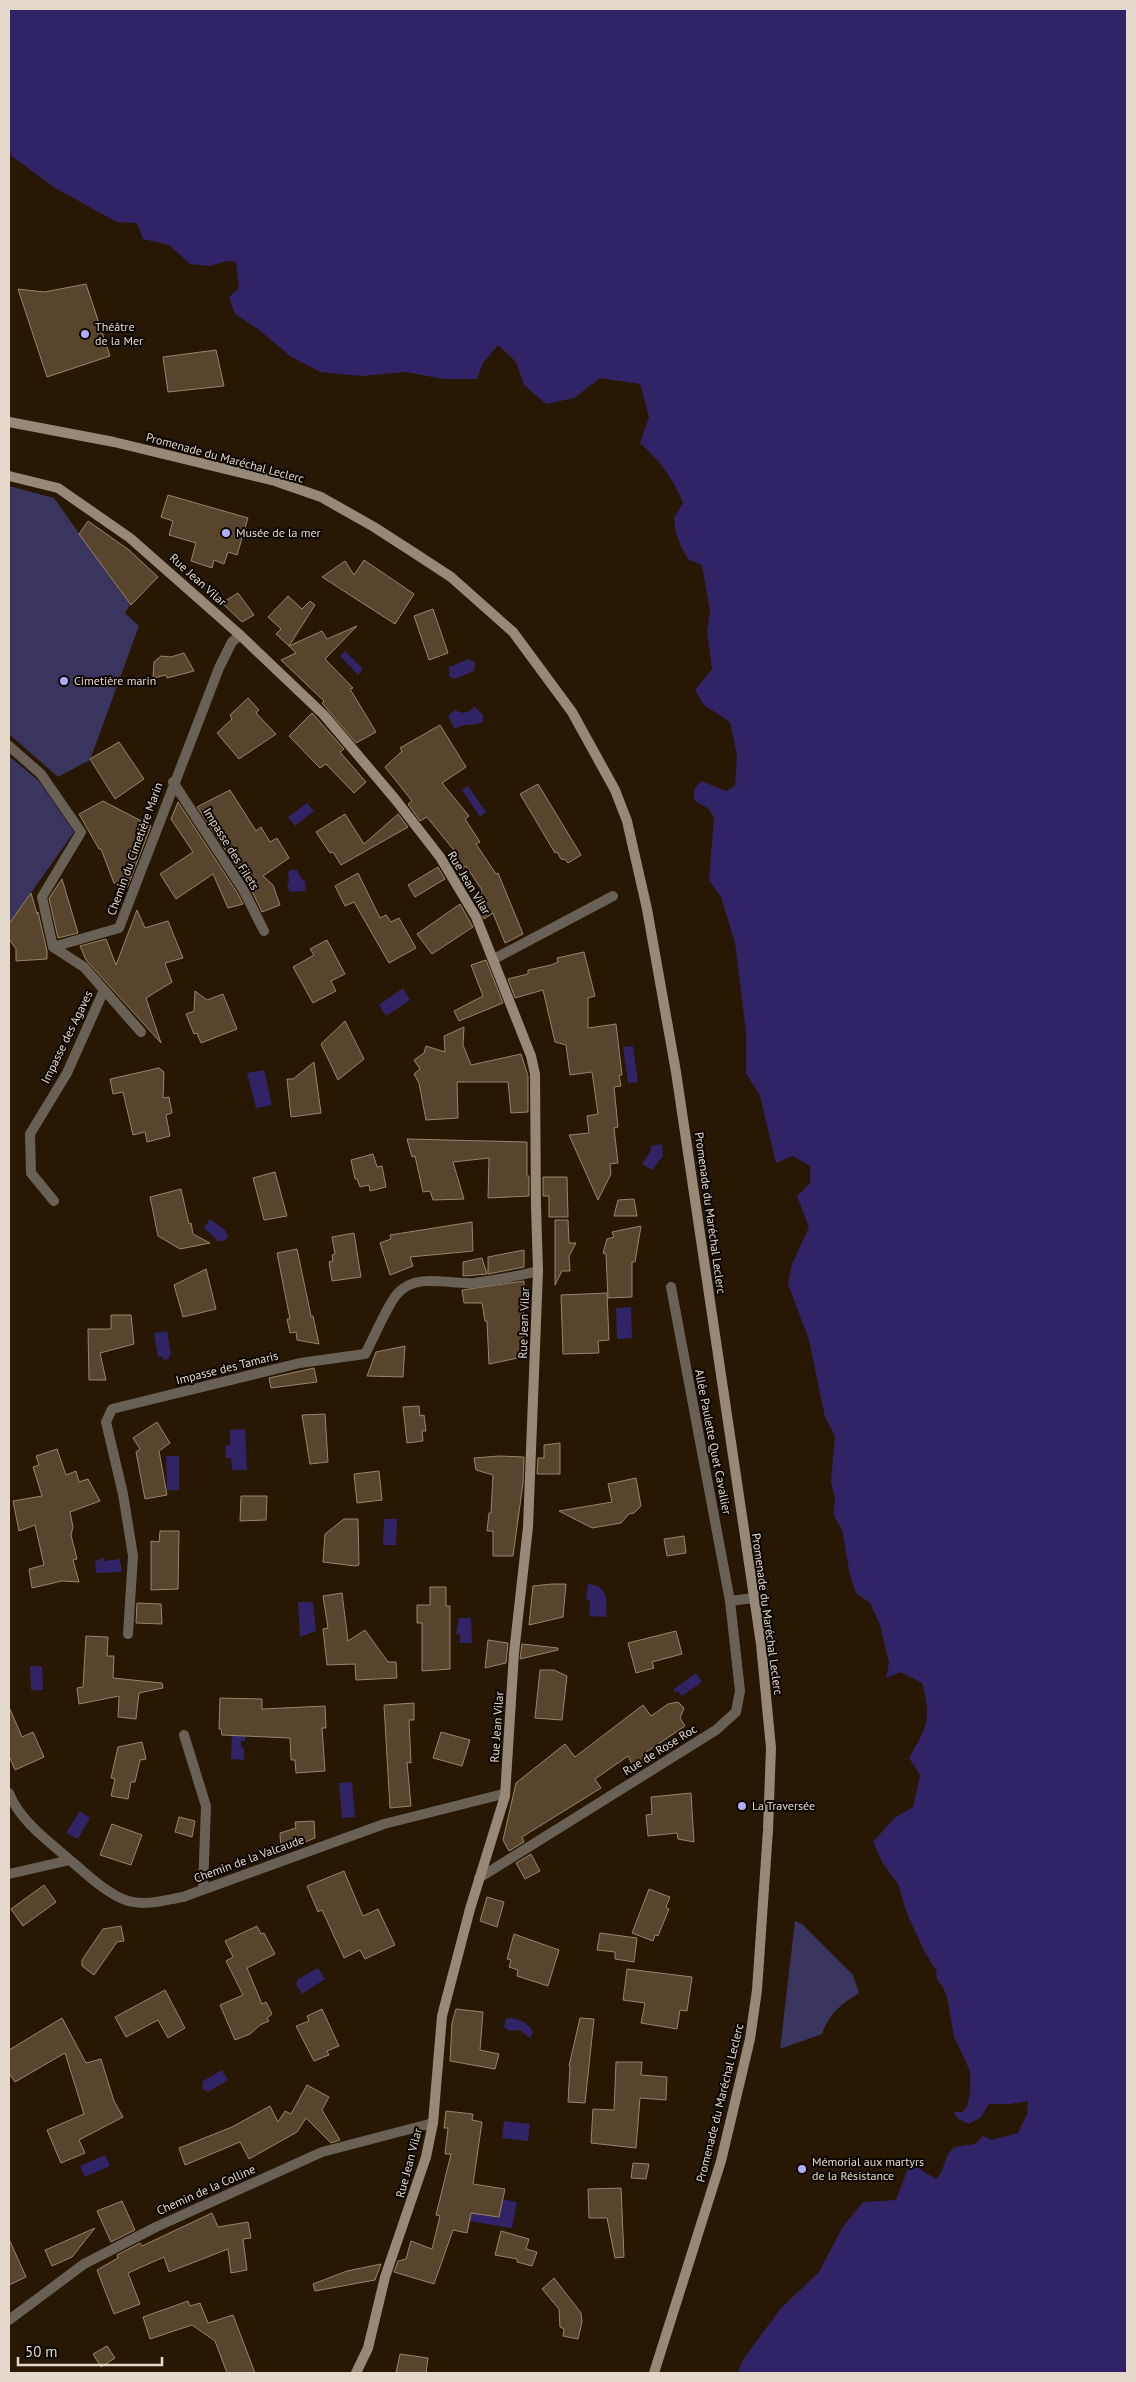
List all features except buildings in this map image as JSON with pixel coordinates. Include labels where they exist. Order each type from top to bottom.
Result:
[{"type":"main road","name":"Promenade du Maréchal Leclerc","points":[[9,422],[114,442],[275,481],[321,497],[374,527],[451,577],[513,632],[572,712],[615,790],[627,820],[637,861],[676,1072],[754,1598],[770,1723],[771,1748],[768,1830],[750,2039],[721,2160],[654,2373]]},
{"type":"main road","name":"Rue Jean Vilar","points":[[9,476],[58,488],[130,538],[240,634],[324,715],[440,857],[476,917],[531,1056],[535,1074],[538,1271],[528,1528],[514,1653],[505,1796],[479,1878],[442,2016],[433,2123],[419,2182],[386,2277],[368,2348],[356,2373]]},
{"type":"street","name":"Chemin du Cimetière Marin","points":[[53,947],[119,928],[173,782],[219,668],[232,642],[240,634]]},
{"type":"street","points":[[9,746],[41,774],[81,832],[42,897],[53,947]]},
{"type":"street","name":"Impasse des Filets","points":[[173,782],[244,891],[264,931]]},
{"type":"street","points":[[494,959],[613,896]]},
{"type":"street","name":"Impasse des Agaves","points":[[53,947],[84,967],[141,1032]]},
{"type":"street","name":"Impasse des Agaves","points":[[54,1201],[31,1173],[30,1134],[67,1073],[104,990]]},
{"type":"street","name":"Impasse des Tamaris","points":[[128,1634],[133,1556],[124,1494],[106,1422],[112,1409],[300,1363],[365,1354],[397,1294],[408,1285],[431,1280],[449,1283],[474,1283],[538,1271]]},
{"type":"street","name":"Allée Paulette Quet Cavallier","points":[[671,1287],[730,1601]]},
{"type":"street","points":[[730,1601],[754,1598]]},
{"type":"street","name":"Rue de Rose Roc","points":[[479,1878],[716,1730],[736,1712],[740,1692],[730,1601]]},
{"type":"street","points":[[184,1735],[206,1806],[203,1888]]},
{"type":"street","name":"Chemin de la Valcaude","points":[[9,1793],[14,1806],[26,1821],[99,1885],[127,1901],[151,1903],[182,1897],[384,1824],[499,1795],[505,1796]]},
{"type":"street","points":[[9,1874],[70,1860]]},
{"type":"street","name":"Chemin de la Colline","points":[[9,2320],[84,2264],[156,2227],[322,2152],[433,2123]]},
{"type":"shaded area","points":[[9,9],[1127,9],[1127,2373],[738,2373],[742,2361],[781,2308],[819,2272],[842,2228],[863,2202],[896,2200],[912,2158],[918,2162],[920,2169],[936,2179],[948,2154],[955,2147],[975,2144],[983,2136],[991,2140],[1018,2133],[1027,2114],[1028,2101],[1010,2104],[989,2104],[981,2117],[969,2124],[957,2118],[954,2112],[962,2112],[967,2107],[970,2093],[970,2071],[954,2037],[947,1997],[943,1987],[937,1980],[936,1970],[924,1951],[906,1911],[898,1884],[882,1862],[873,1842],[894,1818],[913,1807],[920,1775],[909,1758],[924,1730],[927,1706],[922,1683],[901,1672],[886,1678],[889,1663],[880,1625],[870,1603],[856,1593],[850,1575],[842,1530],[833,1514],[835,1499],[831,1481],[835,1436],[825,1417],[809,1340],[788,1284],[792,1264],[809,1227],[797,1196],[810,1183],[810,1166],[793,1156],[776,1163],[760,1096],[746,1073],[746,1032],[735,943],[721,897],[709,880],[714,818],[709,809],[694,800],[694,790],[701,781],[726,791],[735,786],[737,755],[730,722],[704,705],[695,690],[712,669],[707,632],[710,611],[702,565],[689,560],[682,549],[676,533],[674,518],[683,503],[675,486],[660,463],[640,443],[649,417],[640,384],[600,378],[574,398],[546,404],[524,385],[516,362],[498,345],[483,363],[477,379],[443,379],[406,372],[362,376],[320,372],[290,356],[258,329],[235,314],[229,297],[239,288],[236,262],[226,261],[210,266],[190,264],[169,245],[143,239],[137,223],[117,222],[55,188],[9,154]]},
{"type":"shaded area","name":"Cimetière marin","points":[[9,486],[54,498],[130,605],[125,613],[139,626],[90,760],[58,777],[9,734]]},
{"type":"shaded area","points":[[345,651],[363,669],[358,675],[340,656]]},
{"type":"shaded area","points":[[469,659],[475,663],[474,671],[454,679],[449,676],[449,667]]},
{"type":"shaded area","points":[[474,706],[483,715],[483,722],[455,729],[448,716],[455,710],[463,713],[468,712]]},
{"type":"shaded area","points":[[9,756],[39,781],[74,832],[9,924]]},
{"type":"shaded area","points":[[468,786],[486,812],[480,817],[462,790]]},
{"type":"shaded area","points":[[307,803],[314,811],[295,826],[288,817]]},
{"type":"shaded area","points":[[293,869],[298,871],[301,878],[305,881],[306,891],[290,892],[287,886],[289,881],[288,872]]},
{"type":"shaded area","points":[[403,988],[410,1000],[386,1016],[379,1005]]},
{"type":"shaded area","points":[[633,1046],[638,1082],[628,1083],[623,1047]]},
{"type":"shaded area","points":[[264,1070],[272,1105],[256,1108],[247,1073]]},
{"type":"shaded area","points":[[662,1144],[663,1156],[652,1170],[642,1164],[651,1150],[651,1146]]},
{"type":"shaded area","points":[[210,1219],[226,1231],[228,1237],[224,1241],[218,1241],[204,1228]]},
{"type":"shaded area","points":[[631,1307],[632,1338],[617,1339],[616,1308]]},
{"type":"shaded area","points":[[167,1331],[171,1355],[169,1359],[163,1360],[162,1356],[158,1357],[154,1333]]},
{"type":"shaded area","points":[[245,1429],[247,1470],[232,1470],[231,1458],[226,1458],[225,1446],[230,1445],[230,1430]]},
{"type":"shaded area","points":[[166,1456],[179,1456],[179,1490],[167,1490]]},
{"type":"shaded area","points":[[384,1519],[397,1519],[396,1545],[383,1545]]},
{"type":"shaded area","points":[[103,1557],[104,1561],[120,1559],[122,1572],[96,1573],[95,1562]]},
{"type":"shaded area","points":[[588,1584],[595,1585],[603,1591],[606,1600],[606,1617],[589,1616],[590,1601],[586,1600]]},
{"type":"shaded area","points":[[298,1602],[313,1602],[316,1631],[300,1637]]},
{"type":"shaded area","points":[[459,1618],[471,1618],[472,1643],[460,1643],[460,1634],[456,1634]]},
{"type":"shaded area","points":[[30,1666],[42,1666],[43,1690],[31,1690]]},
{"type":"shaded area","points":[[696,1673],[702,1682],[682,1696],[678,1691],[675,1692],[673,1690]]},
{"type":"shaded area","points":[[232,1733],[246,1734],[245,1741],[241,1741],[241,1747],[244,1748],[244,1760],[231,1759]]},
{"type":"shaded area","points":[[352,1782],[355,1817],[342,1818],[339,1783]]},
{"type":"shaded area","points":[[80,1811],[90,1818],[78,1839],[66,1833]]},
{"type":"shaded area","points":[[795,1921],[802,1924],[853,1975],[859,1993],[836,2010],[828,2020],[822,2034],[780,2049]]},
{"type":"shaded area","points":[[318,1968],[325,1979],[302,1994],[296,1984],[298,1979]]},
{"type":"shaded area","points":[[511,2018],[528,2025],[533,2032],[530,2038],[520,2030],[510,2031],[504,2027],[506,2019]]},
{"type":"shaded area","points":[[222,2070],[228,2080],[208,2092],[202,2089],[203,2081]]},
{"type":"shaded area","points":[[504,2121],[530,2124],[528,2141],[502,2138]]},
{"type":"shaded area","points":[[105,2155],[110,2166],[85,2177],[80,2166]]},
{"type":"shaded area","points":[[484,2196],[517,2202],[512,2228],[469,2221],[471,2213],[499,2217],[502,2204]]},
{"type":"place","name":"Théâtre de la Mer","points":[[85,334]]},
{"type":"place","name":"Musée de la mer","points":[[226,533]]},
{"type":"place","name":"Cimetière marin","points":[[64,681]]},
{"type":"place","name":"La Traversée","points":[[742,1806]]},
{"type":"place","name":"Mémorial aux martyrs de la Résistance","points":[[802,2169]]}]
